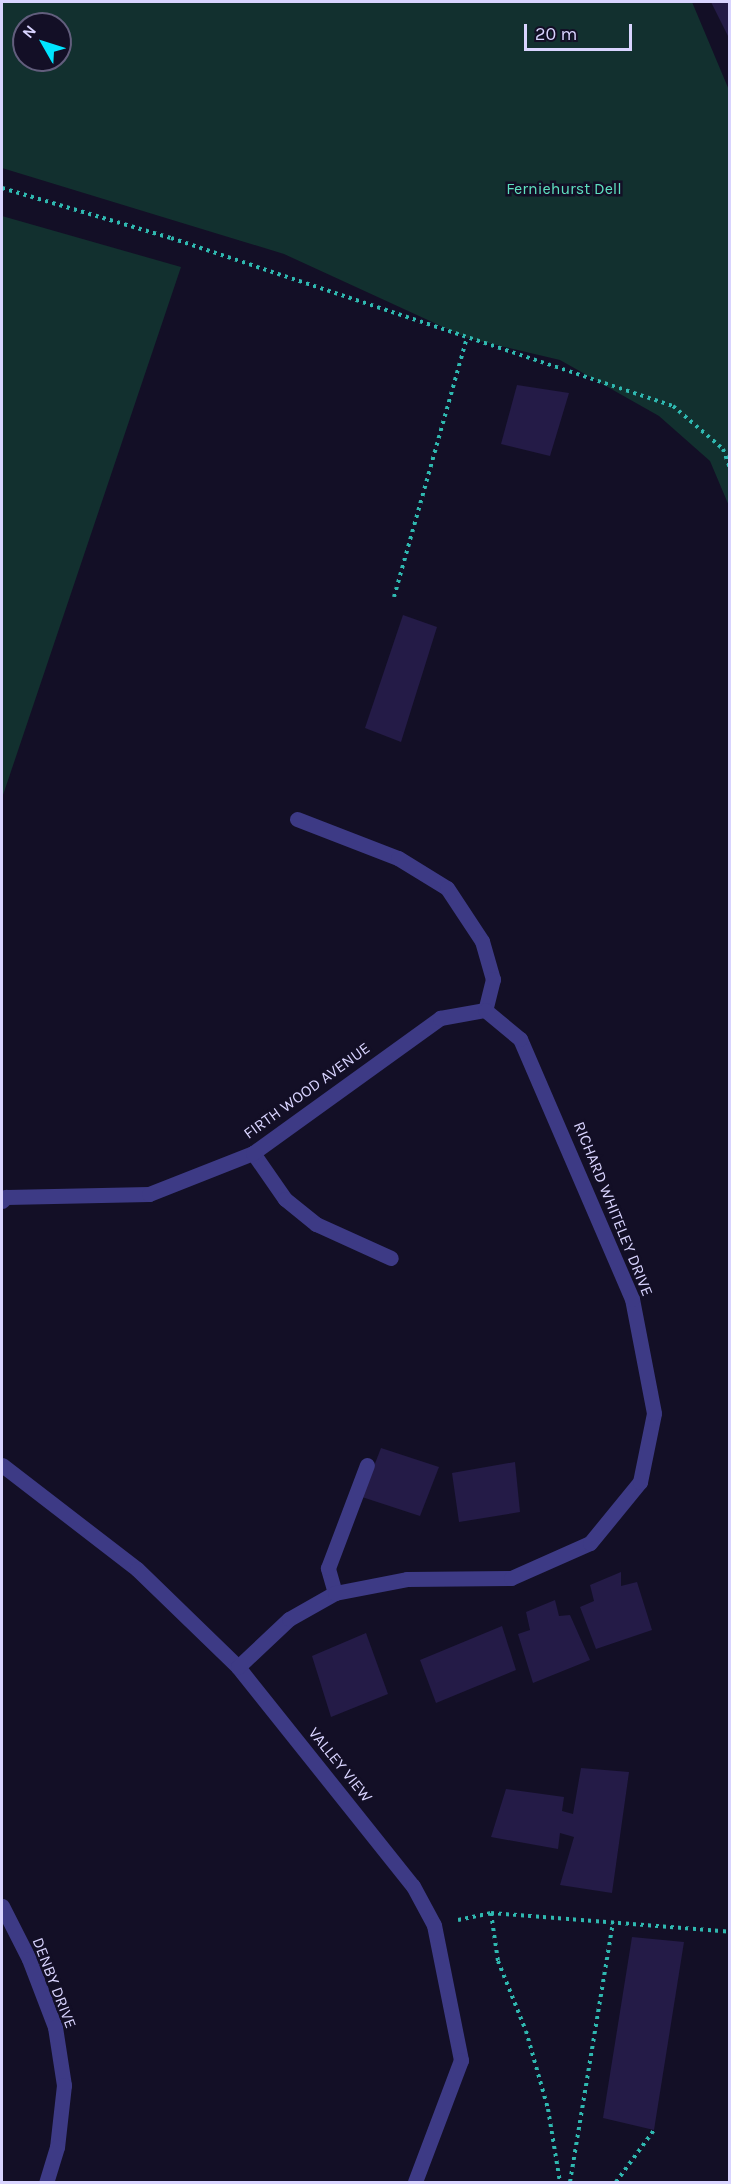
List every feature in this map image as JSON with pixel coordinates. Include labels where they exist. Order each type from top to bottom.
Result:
[{"type":"street","points":[[297,819],[398,858],[447,888],[482,941],[493,979],[485,1010]]},
{"type":"street","name":"FIRTH WOOD AVENUE","points":[[2,1201],[6,1197],[149,1194],[253,1153],[441,1018],[485,1010]]},
{"type":"street","name":"RICHARD WHITELEY DRIVE","points":[[238,1667],[289,1619],[335,1593],[407,1579],[511,1578],[590,1543],[640,1482],[654,1413],[632,1299],[520,1039],[485,1010]]},
{"type":"street","points":[[253,1153],[285,1199],[316,1224],[391,1258]]},
{"type":"street","name":"VALLEY VIEW","points":[[2,1465],[138,1569],[238,1667],[413,1886],[434,1925],[460,2060],[416,2182]]},
{"type":"street","points":[[335,1593],[328,1568],[367,1466]]},
{"type":"street","name":"DENBY DRIVE","points":[[2,1906],[29,1959],[55,2027],[64,2085],[57,2147],[46,2182]]},
{"type":"path","points":[[2,188],[171,238],[673,406],[723,448],[729,468]]},
{"type":"path","points":[[394,597],[467,338]]},
{"type":"path","points":[[560,2182],[548,2109],[526,2031],[498,1961],[491,1913],[729,1932]]},
{"type":"path","points":[[570,2182],[613,1923]]},
{"type":"path","points":[[616,2182],[654,2130]]},
{"type":"green space","name":"Ferniehurst Dell","points":[[2,2],[692,2],[729,90],[729,506],[710,461],[659,416],[560,360],[467,338],[284,254],[2,168]]},
{"type":"green space","points":[[2,216],[181,267],[2,798]]},
{"type":"building","points":[[711,2],[730,2],[730,40]]},
{"type":"building","points":[[517,385],[569,393],[550,456],[501,444]]},
{"type":"building","points":[[403,615],[437,627],[401,742],[365,728]]},
{"type":"building","points":[[381,1448],[439,1467],[420,1516],[362,1497]]},
{"type":"building","points":[[515,1462],[520,1512],[459,1522],[452,1473]]},
{"type":"building","points":[[621,1572],[621,1586],[637,1582],[652,1630],[596,1649],[580,1607],[594,1601],[590,1585]]},
{"type":"building","points":[[555,1600],[559,1616],[570,1615],[590,1660],[533,1683],[518,1634],[530,1630],[526,1612]]},
{"type":"building","points":[[502,1626],[516,1670],[436,1703],[420,1660]]},
{"type":"building","points":[[366,1633],[388,1694],[331,1717],[312,1656]]},
{"type":"building","points":[[581,1768],[629,1772],[612,1893],[560,1885],[574,1837],[560,1833],[558,1849],[491,1837],[506,1789],[564,1797],[562,1811],[573,1814]]},
{"type":"building","points":[[632,1937],[684,1942],[654,2130],[603,2118]]}]
